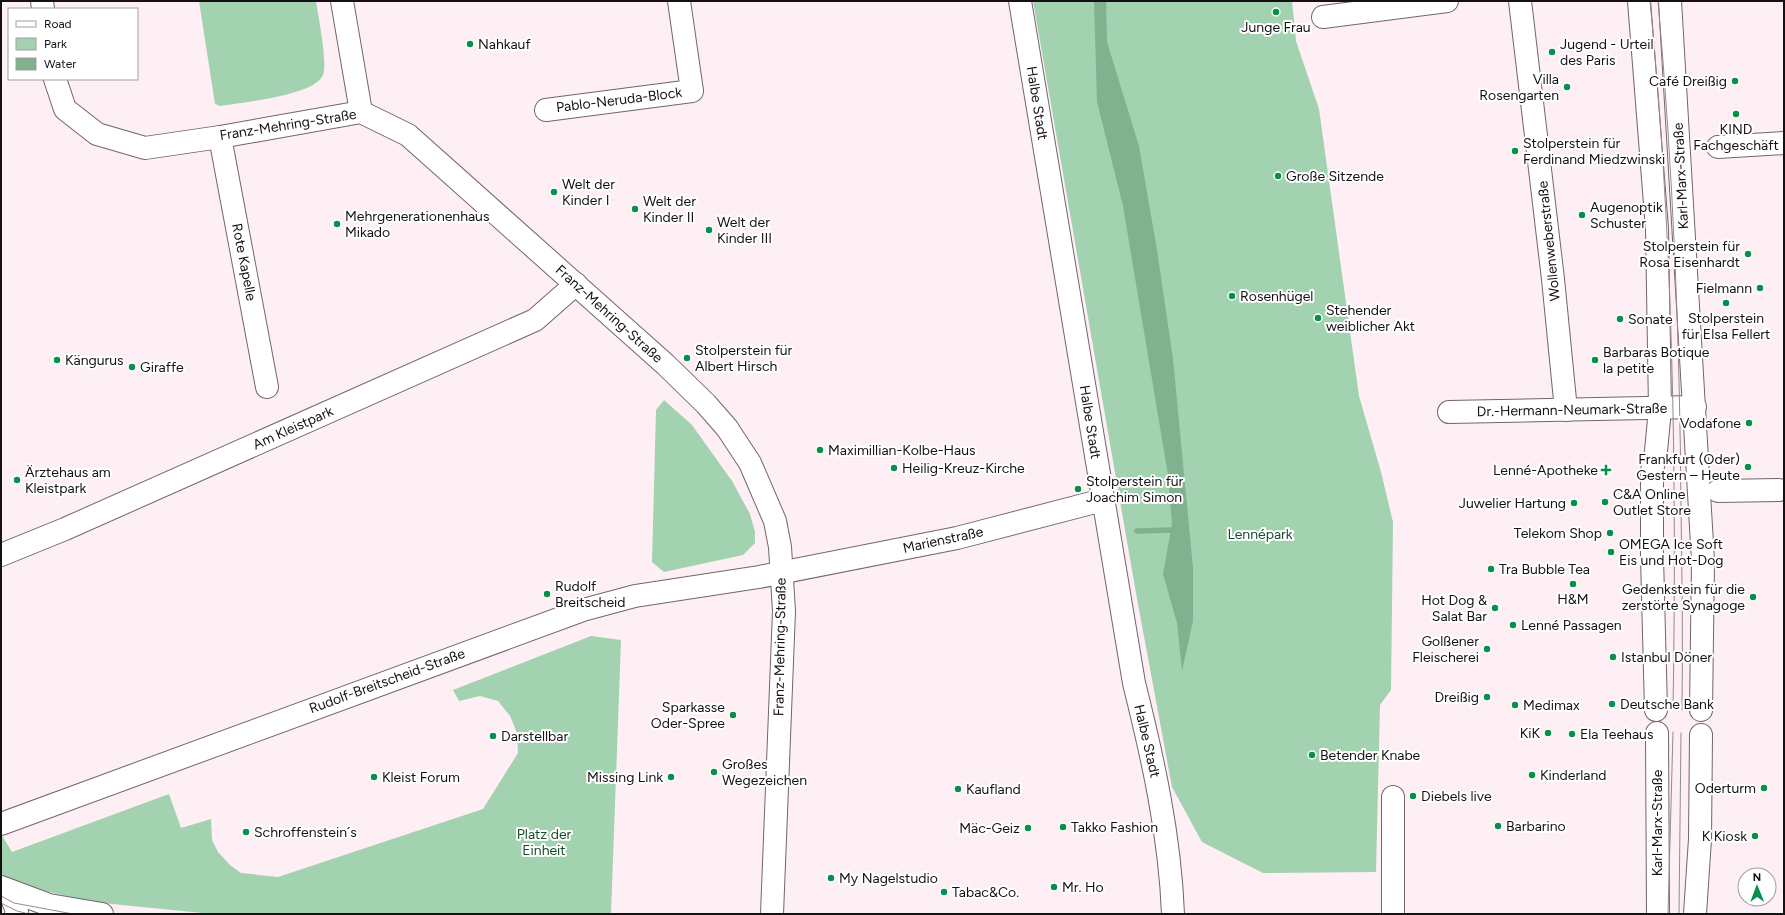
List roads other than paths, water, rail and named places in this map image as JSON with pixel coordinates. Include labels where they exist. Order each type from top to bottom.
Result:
[{"type":"street","points":[[342,1],[361,112]]},
{"type":"street","name":"Pablo-Neruda-Block","points":[[546,110],[692,91],[679,1]]},
{"type":"street","name":"Halbe Stadt","points":[[1020,1],[1134,683],[1152,755],[1172,879],[1173,914]]},
{"type":"street","points":[[1323,17],[1447,1]]},
{"type":"street","name":"Wollenweberstraße","points":[[1520,1],[1554,280],[1566,410]]},
{"type":"street","name":"Karl-Marx-Straße","points":[[1639,1],[1657,229],[1660,409],[1656,451],[1652,471],[1652,557],[1656,710]]},
{"type":"street","name":"Karl-Marx-Straße","points":[[1670,1],[1703,561],[1701,710]]},
{"type":"street","name":"Franz-Mehring-Straße","points":[[56,80],[65,109],[97,134],[145,148],[220,137],[361,112],[408,135],[666,365],[706,404],[726,428],[750,463],[775,522],[780,547],[784,611],[772,914]]},
{"type":"street","name":"Rote Kapelle","points":[[220,137],[267,387]]},
{"type":"street","points":[[1718,147],[1784,143]]},
{"type":"street","name":"Am Kleistpark","points":[[1,555],[80,522],[535,320],[576,284]]},
{"type":"street","name":"Dr.-Hermann-Neumark-Straße","points":[[1449,412],[1660,409],[1695,407]]},
{"type":"street","points":[[1718,491],[1778,490]]},
{"type":"street","name":"Marienstraße","points":[[782,572],[957,538],[1103,500]]},
{"type":"street","name":"Rudolf-Breitscheid-Straße","points":[[1,824],[583,610],[635,596],[782,572]]},
{"type":"street","name":"Karl-Marx-Straße","points":[[1657,733],[1658,914]]},
{"type":"street","points":[[1695,914],[1700,838],[1701,735]]},
{"type":"street","points":[[1393,798],[1393,914]]},
{"type":"street","points":[[5,889],[49,905],[102,914]]},
{"type":"street","points":[[5,889],[17,911],[16,914]]},
{"type":"street","points":[[98,914],[105,914]]},
{"type":"water","points":[[1094,1],[1106,1],[1107,42],[1139,146],[1157,250],[1173,359],[1193,568],[1193,621],[1182,671],[1177,623],[1163,574],[1172,524],[1168,475],[1123,206],[1097,102]]},
{"type":"waterway","points":[[1137,531],[1171,530]]},
{"type":"tram line","points":[[1650,1],[1664,177],[1672,355],[1674,444],[1673,710]]},
{"type":"tram line","points":[[1658,1],[1668,128],[1675,255],[1680,446],[1682,710]]},
{"type":"tram line","points":[[1668,914],[1673,732]]},
{"type":"tram line","points":[[1679,914],[1681,733]]},
{"type":"tram line","points":[[1,896],[14,903],[73,914]]},
{"type":"tram line","points":[[1,903],[17,911],[29,914]]},
{"type":"place","name":"Junge Frau","points":[[1276,12]]},
{"type":"place","name":"Nahkauf","points":[[470,44]]},
{"type":"place","name":"Jugend - Urteil des Paris","points":[[1552,52]]},
{"type":"place","name":"Café Dreißig","points":[[1735,81]]},
{"type":"place","name":"Villa Rosengarten","points":[[1567,87]]},
{"type":"place","name":"KIND Fachgeschäft","points":[[1736,114]]},
{"type":"place","name":"Stolperstein für Ferdinand Miedzwinski","points":[[1515,151]]},
{"type":"place","name":"Große Sitzende","points":[[1278,176]]},
{"type":"place","name":"Welt der Kinder I","points":[[554,192]]},
{"type":"place","name":"Welt der Kinder II","points":[[635,209]]},
{"type":"place","name":"Augenoptik Schuster","points":[[1582,215]]},
{"type":"place","name":"Mehrgenerationenhaus Mikado","points":[[337,224]]},
{"type":"place","name":"Welt der Kinder III","points":[[709,230]]},
{"type":"place","name":"Stolperstein für Rosa Eisenhardt","points":[[1748,254]]},
{"type":"place","name":"Fielmann","points":[[1760,288]]},
{"type":"place","name":"Rosenhügel","points":[[1232,296]]},
{"type":"place","name":"Stolperstein für Elsa Fellert","points":[[1726,303]]},
{"type":"place","name":"Stehender weiblicher Akt","points":[[1318,318]]},
{"type":"place","name":"Sonate","points":[[1620,319]]},
{"type":"place","name":"Stolperstein für Albert Hirsch","points":[[687,358]]},
{"type":"place","name":"Kängurus","points":[[57,360]]},
{"type":"place","name":"Barbaras Botique la petite","points":[[1595,360]]},
{"type":"place","name":"Giraffe","points":[[132,367]]},
{"type":"place","name":"Vodafone","points":[[1749,423]]},
{"type":"place","name":"Maximillian-Kolbe-Haus","points":[[820,450]]},
{"type":"place","name":"Frankfurt (Oder) Gestern – Heute","points":[[1748,467]]},
{"type":"place","name":"Heilig-Kreuz-Kirche","points":[[894,468]]},
{"type":"place","name":"Lenné-Apotheke","points":[[1606,470]]},
{"type":"place","name":"Ärztehaus am Kleistpark","points":[[17,480]]},
{"type":"place","name":"Stolperstein für Joachim Simon","points":[[1078,489]]},
{"type":"place","name":"C&A Online Outlet Store","points":[[1605,502]]},
{"type":"place","name":"Juwelier Hartung","points":[[1574,503]]},
{"type":"place","name":"Telekom Shop","points":[[1610,533]]},
{"type":"place","name":"OMEGA Ice Soft Eis und Hot-Dog","points":[[1611,552]]},
{"type":"place","name":"Tra Bubble Tea","points":[[1491,569]]},
{"type":"place","name":"H&M","points":[[1573,584]]},
{"type":"place","name":"Rudolf Breitscheid","points":[[547,594]]},
{"type":"place","name":"Gedenkstein für die zerstörte Synagoge","points":[[1753,597]]},
{"type":"place","name":"Hot Dog & Salat Bar","points":[[1495,608]]},
{"type":"place","name":"Lenné Passagen","points":[[1513,625]]},
{"type":"place","name":"Golßener Fleischerei","points":[[1487,649]]},
{"type":"place","name":"Istanbul Döner","points":[[1613,657]]},
{"type":"place","name":"Dreißig","points":[[1487,697]]},
{"type":"place","name":"Deutsche Bank","points":[[1612,704]]},
{"type":"place","name":"Medimax","points":[[1515,705]]},
{"type":"place","name":"Sparkasse Oder-Spree","points":[[733,715]]},
{"type":"place","name":"KiK","points":[[1548,733]]},
{"type":"place","name":"Ela Teehaus","points":[[1572,734]]},
{"type":"place","name":"Darstellbar","points":[[493,736]]},
{"type":"place","name":"Betender Knabe","points":[[1312,755]]},
{"type":"place","name":"Großes Wegezeichen","points":[[714,772]]},
{"type":"place","name":"Kinderland","points":[[1532,775]]},
{"type":"place","name":"Kleist Forum","points":[[374,777]]},
{"type":"place","name":"Missing Link","points":[[671,777]]},
{"type":"place","name":"Oderturm","points":[[1764,788]]},
{"type":"place","name":"Kaufland","points":[[958,789]]},
{"type":"place","name":"Diebels live","points":[[1413,796]]},
{"type":"place","name":"Barbarino","points":[[1498,826]]},
{"type":"place","name":"Takko Fashion","points":[[1063,827]]},
{"type":"place","name":"Mäc-Geiz","points":[[1028,828]]},
{"type":"place","name":"Schroffenstein´s","points":[[246,832]]},
{"type":"place","name":"K Kiosk","points":[[1755,836]]},
{"type":"place","name":"My Nagelstudio","points":[[831,878]]},
{"type":"place","name":"Mr. Ho","points":[[1054,887]]},
{"type":"place","name":"Tabac&Co.","points":[[944,892]]},
{"type":"park label","name":"Lennépark","points":[[1260,534]]},
{"type":"park label","name":"Platz der Einheit","points":[[544,842]]}]
